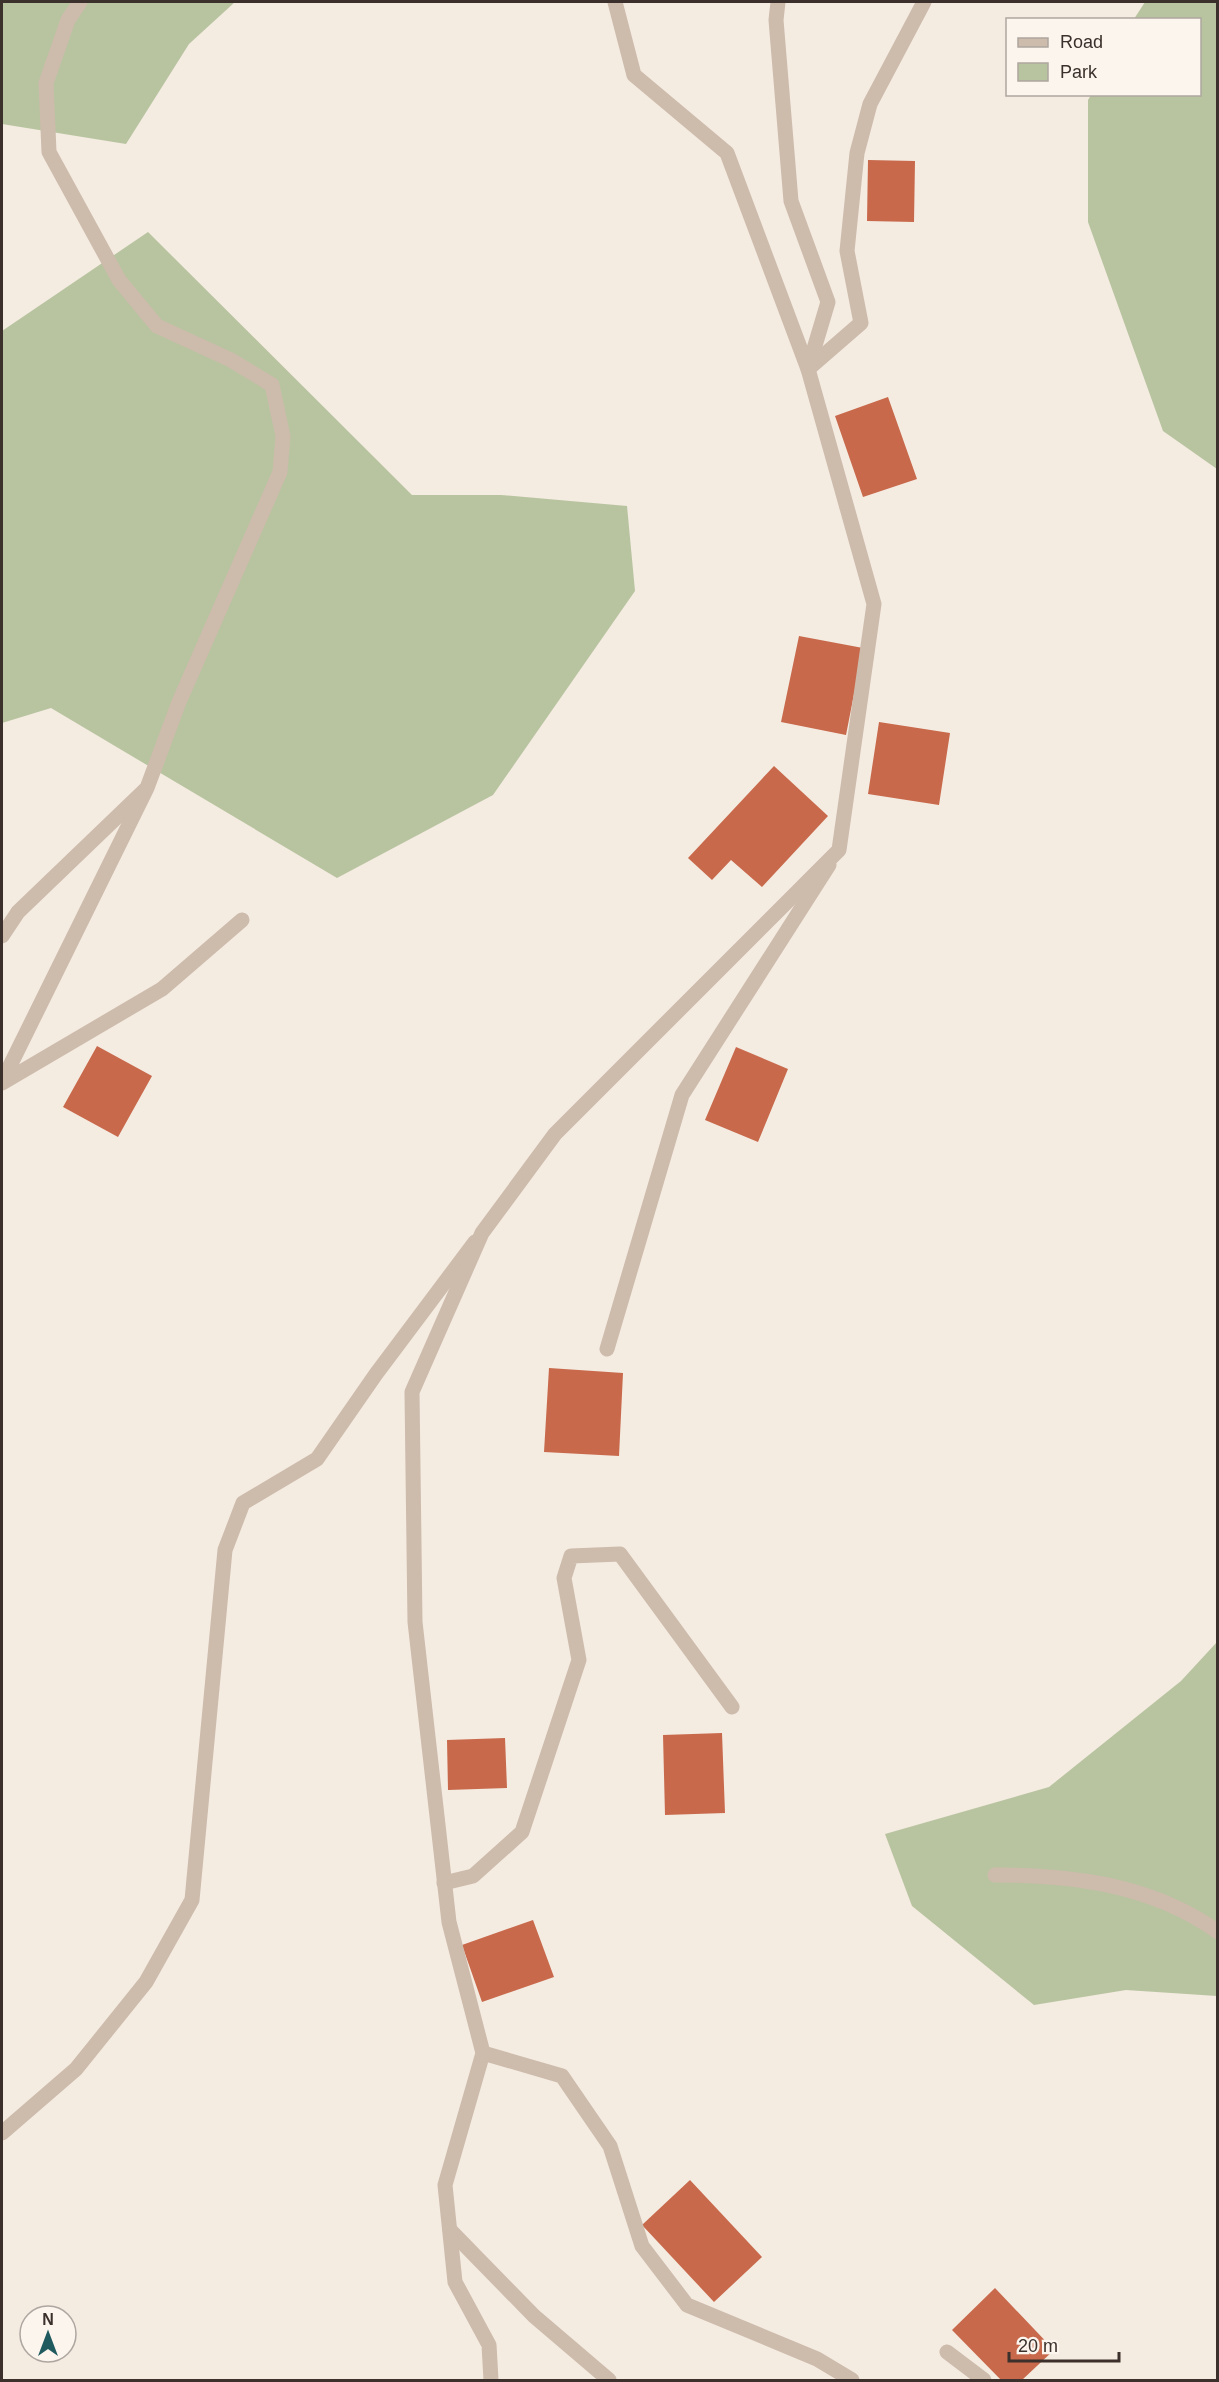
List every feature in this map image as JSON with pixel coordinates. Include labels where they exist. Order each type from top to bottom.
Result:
[{"type":"street","points":[[2,1082],[147,788],[178,702],[280,472],[283,436],[272,385],[231,360],[157,326],[119,280],[49,152],[46,83],[68,20],[80,2]]},
{"type":"street","points":[[607,1349],[682,1095],[839,850],[874,604],[807,369],[727,153],[634,75],[615,2]]},
{"type":"street","points":[[778,2],[776,20],[791,201],[828,302],[807,369]]},
{"type":"street","points":[[807,369],[861,323],[847,251],[857,153],[870,104],[924,2]]},
{"type":"street","points":[[2,936],[18,912],[147,788]]},
{"type":"street","points":[[2,2133],[76,2069],[146,1982],[192,1900],[225,1550],[243,1503],[317,1459],[376,1374],[555,1134],[839,850]]},
{"type":"street","points":[[2,1082],[162,989],[242,920]]},
{"type":"street","points":[[482,1233],[412,1392],[415,1622],[449,1922],[483,2053],[445,2185],[455,2282],[489,2345],[491,2380]]},
{"type":"street","points":[[444,1883],[473,1876],[522,1832],[579,1660],[564,1578],[571,1556],[620,1554],[732,1707]]},
{"type":"street","points":[[995,1875],[1053,1875],[1148,1894],[1218,1932]]},
{"type":"street","points":[[483,2053],[562,2076],[610,2146],[642,2246],[687,2305],[817,2360],[852,2380]]},
{"type":"street","points":[[450,2230],[534,2316],[609,2380]]},
{"type":"street","points":[[947,2352],[984,2380]]},
{"type":"green space","points":[[2,2],[235,2],[189,44],[126,144],[2,124]]},
{"type":"green space","points":[[1145,2],[1217,2],[1217,469],[1163,431],[1088,222],[1088,100],[1090,96],[1201,96],[1201,18],[1135,18]]},
{"type":"green space","points":[[148,232],[412,495],[501,495],[627,506],[635,591],[493,795],[337,878],[51,708],[2,723],[2,331]]},
{"type":"green space","points":[[1217,1642],[1217,1996],[1126,1990],[1034,2005],[912,1906],[885,1834],[1049,1787],[1181,1681]]},
{"type":"building","points":[[868,160],[915,161],[914,222],[867,221]]},
{"type":"building","points":[[888,397],[917,479],[863,497],[835,416]]},
{"type":"building","points":[[799,636],[863,648],[846,735],[781,722]]},
{"type":"building","points":[[879,722],[950,733],[939,805],[868,794]]},
{"type":"building","points":[[774,766],[828,816],[762,887],[731,860],[712,880],[688,858]]},
{"type":"building","points":[[97,1046],[152,1076],[118,1137],[63,1107]]},
{"type":"building","points":[[736,1047],[788,1069],[758,1142],[705,1120]]},
{"type":"building","points":[[549,1368],[623,1373],[619,1456],[544,1452]]},
{"type":"building","points":[[722,1733],[725,1813],[665,1815],[663,1735]]},
{"type":"building","points":[[505,1738],[507,1788],[448,1790],[447,1740]]},
{"type":"building","points":[[533,1920],[554,1977],[482,2002],[462,1945]]},
{"type":"building","points":[[690,2180],[762,2257],[714,2302],[642,2225]]},
{"type":"building","points":[[995,2288],[1054,2350],[1022,2380],[1001,2380],[952,2330]]}]
